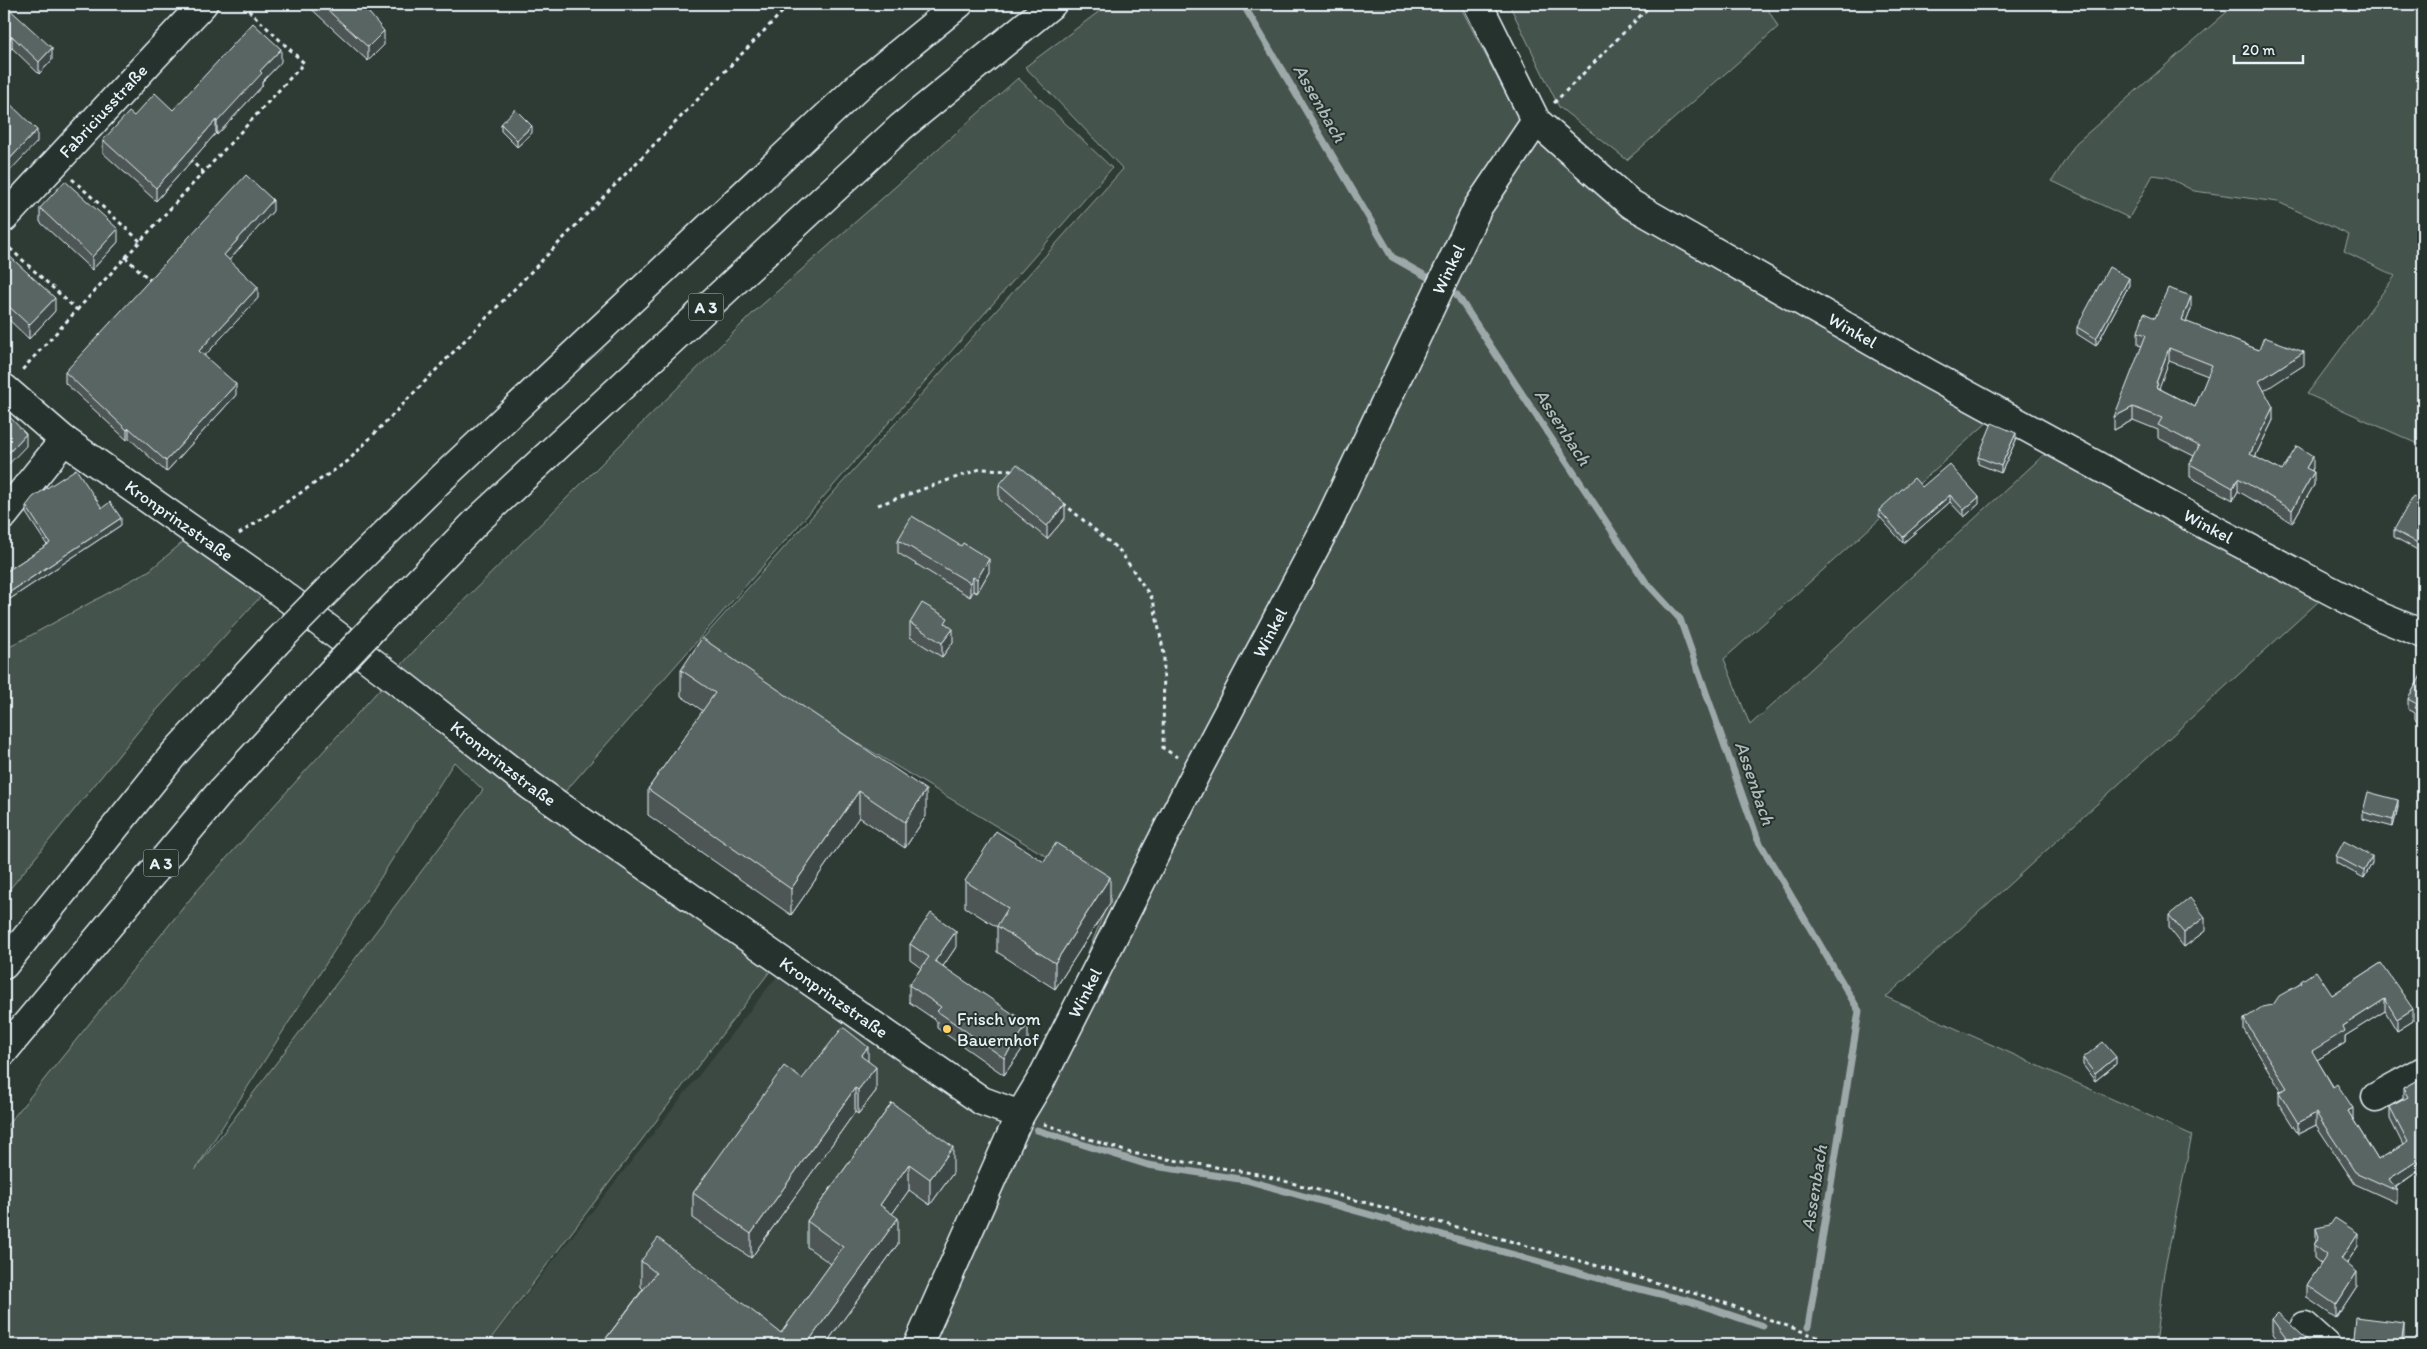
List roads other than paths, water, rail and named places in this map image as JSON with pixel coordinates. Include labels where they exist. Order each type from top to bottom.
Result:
[{"type":"main road","name":"Fabriciusstraße","points":[[4,218],[54,162],[203,4]]},
{"type":"main road","points":[[4,964],[174,754],[275,644],[330,588],[442,478],[860,85],[959,4]]},
{"type":"main road","name":"A 3","points":[[4,1051],[218,796],[324,680],[479,518],[901,127],[1052,4]]},
{"type":"main road","points":[[1478,4],[1536,121]]},
{"type":"main road","name":"Winkel","points":[[918,1345],[1020,1115],[1041,1080],[1198,769],[1330,519],[1478,207],[1536,121],[1631,204],[1929,374],[2194,519],[2381,617],[2423,634]]},
{"type":"main road","name":"Kronprinzstraße","points":[[5,389],[64,440],[265,581],[400,683],[531,786],[982,1101],[1020,1115]]},
{"type":"main road","points":[[4,515],[64,440]]},
{"type":"main road","points":[[2376,1097],[2423,1071]]},
{"type":"main road","points":[[2305,1326],[2326,1345]]},
{"type":"waterway","name":"Assenbach","points":[[1243,4],[1392,257],[1431,279]]},
{"type":"waterway","name":"Assenbach","points":[[1457,295],[1645,581],[1680,619],[1758,840],[1859,1011],[1808,1327]]},
{"type":"waterway","points":[[1037,1130],[1148,1165],[1246,1180],[1615,1283],[1689,1301],[1763,1326]]},
{"type":"place","name":"Frisch vom Bauernhof","points":[[947,1029]]}]
